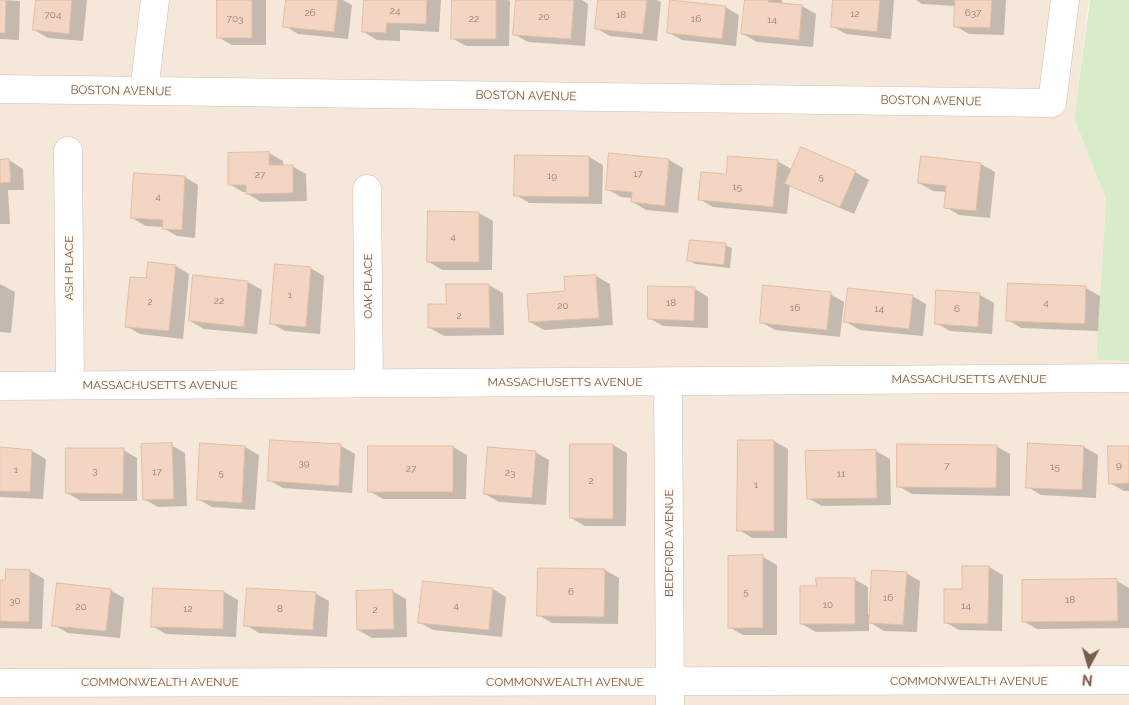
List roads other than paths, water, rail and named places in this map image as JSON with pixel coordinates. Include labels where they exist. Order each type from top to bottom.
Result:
[{"type":"street","points":[[144,91],[155,0]]},
{"type":"street","name":"BOSTON AVENUE","points":[[0,89],[1052,102],[1065,0]]},
{"type":"street","name":"ASH PLACE","points":[[68,151],[70,385]]},
{"type":"street","name":"OAK PLACE","points":[[367,189],[369,384]]},
{"type":"street","name":"MASSACHUSETTS AVENUE","points":[[0,386],[1129,378]]},
{"type":"street","name":"BEDFORD AVENUE","points":[[668,382],[670,693]]},
{"type":"street","name":"COMMONWEALTH AVENUE","points":[[0,682],[670,693],[1129,680]]}]
